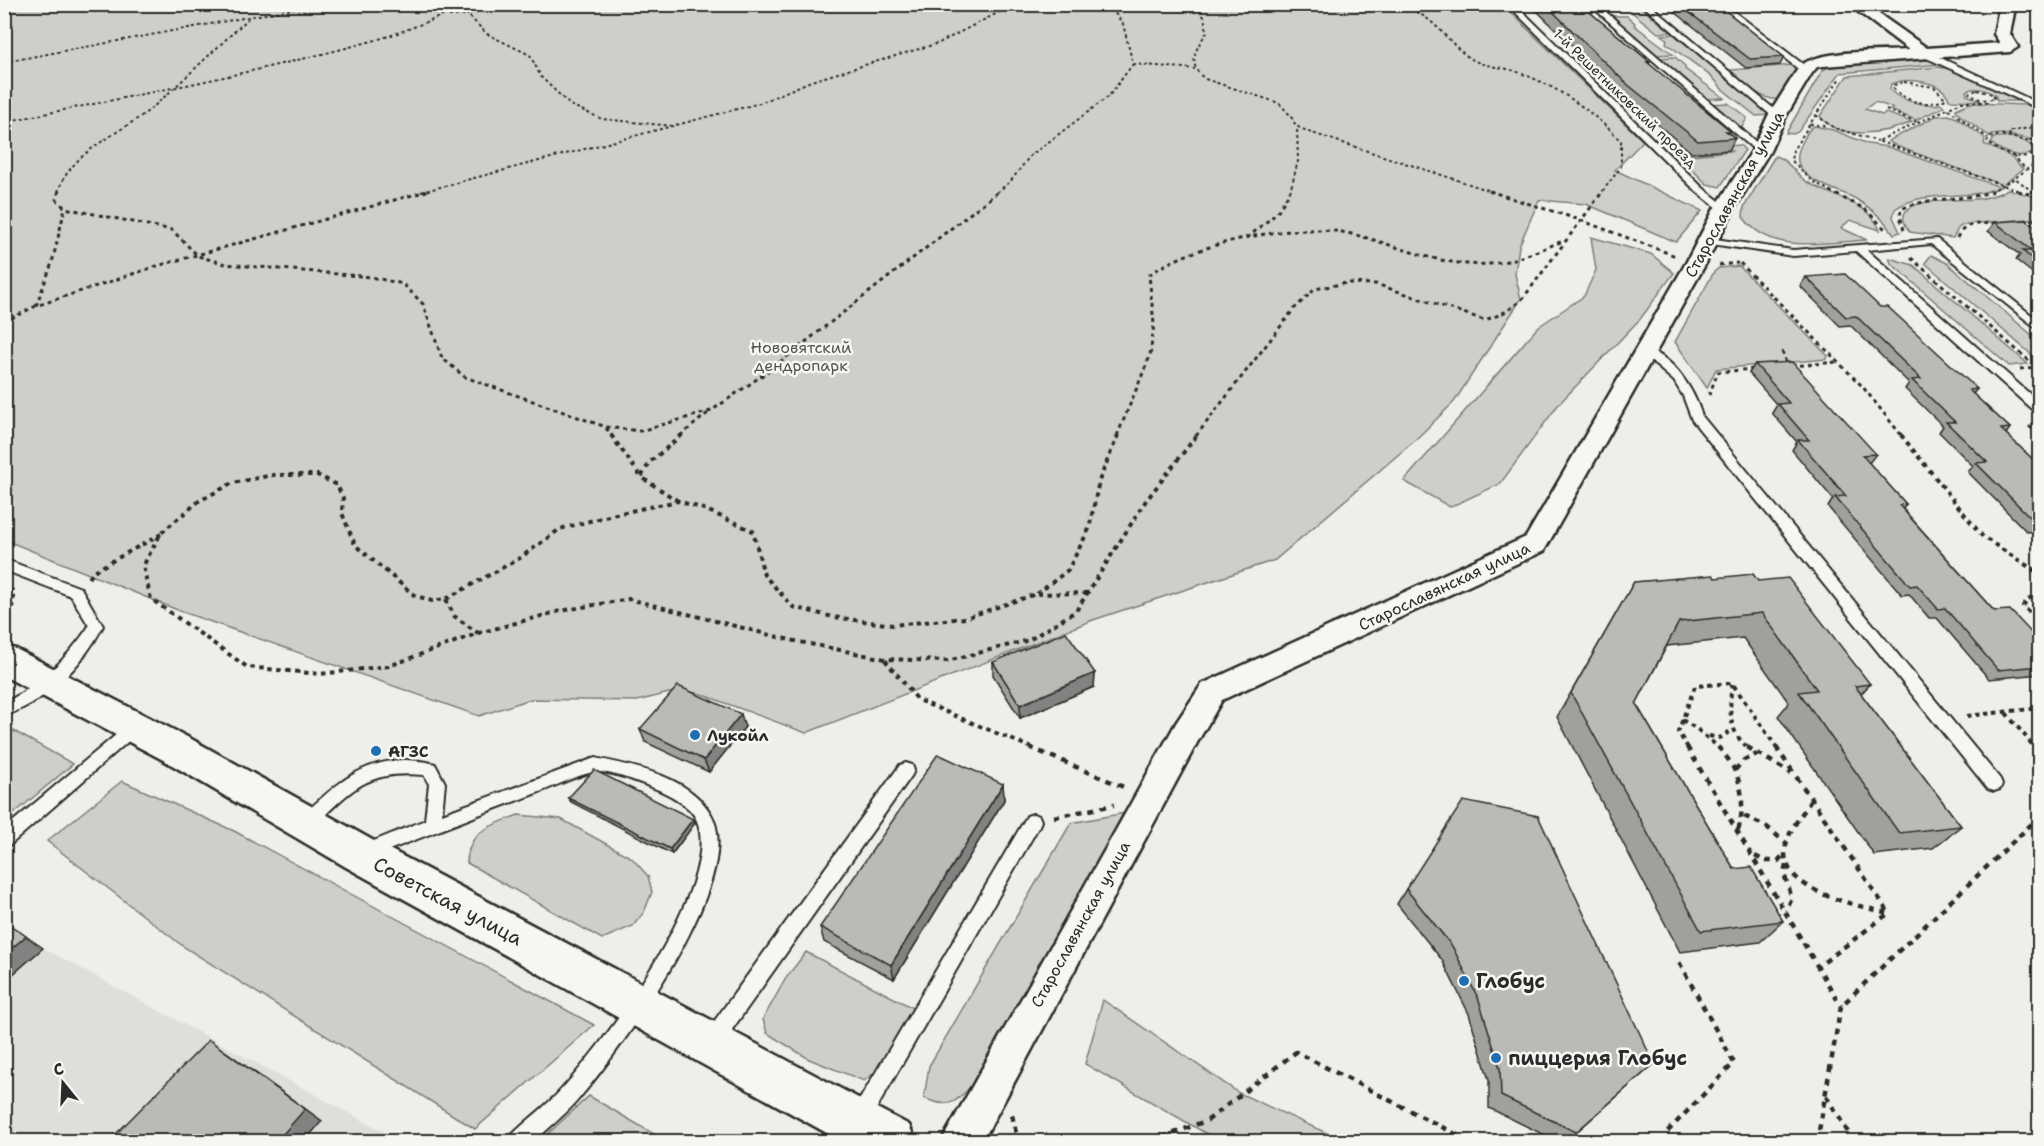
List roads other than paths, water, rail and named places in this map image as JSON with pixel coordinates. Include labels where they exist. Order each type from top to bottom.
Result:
[{"type":"main road","name":"Советская улица","points":[[4,659],[135,727],[360,854],[640,1003],[875,1132]]},
{"type":"street","points":[[1855,4],[1925,54]]},
{"type":"street","points":[[1805,70],[1811,64],[1823,61],[2010,47],[2002,34],[2006,13],[2011,4]]},
{"type":"street","name":"Старославянская улица","points":[[960,1142],[1150,799],[1212,692],[1535,544],[1646,352],[1705,257],[1724,209],[1761,151],[1777,116],[1805,70]]},
{"type":"lane","name":"1-й Решетниковский проезд","points":[[1510,4],[1700,190],[1724,209]]},
{"type":"lane","points":[[1592,4],[1761,151]]},
{"type":"lane","points":[[1644,4],[1777,116]]},
{"type":"lane","points":[[1719,4],[1805,70]]},
{"type":"lane","points":[[1925,54],[2037,105]]},
{"type":"lane","points":[[1705,257],[1896,246],[1933,241],[2040,328]]},
{"type":"lane","points":[[1858,248],[2040,410]]},
{"type":"lane","points":[[1646,352],[1673,370],[1694,405],[1696,417],[1994,784]]},
{"type":"lane","points":[[4,564],[76,592],[96,626],[75,660],[50,683],[32,697],[4,710]]},
{"type":"lane","points":[[4,840],[135,727]]},
{"type":"lane","points":[[360,854],[433,824],[595,765],[679,791],[691,799],[705,819],[710,831],[708,860],[701,887],[680,935],[640,1003],[571,1094],[519,1142]]},
{"type":"lane","points":[[306,823],[355,778],[376,770],[403,766],[429,770],[437,783],[433,824]]},
{"type":"lane","points":[[710,1042],[906,770]]},
{"type":"lane","points":[[875,1132],[1033,821]]},
{"type":"place","name":"Лукойл","points":[[695,735]]},
{"type":"place","name":"АГЗС","points":[[376,751]]},
{"type":"place","name":"Глобус","points":[[1464,981]]},
{"type":"place","name":"пиццерия Глобус","points":[[1496,1058]]},
{"type":"park label","name":"Нововятский дендропарк","points":[[801,356]]}]
